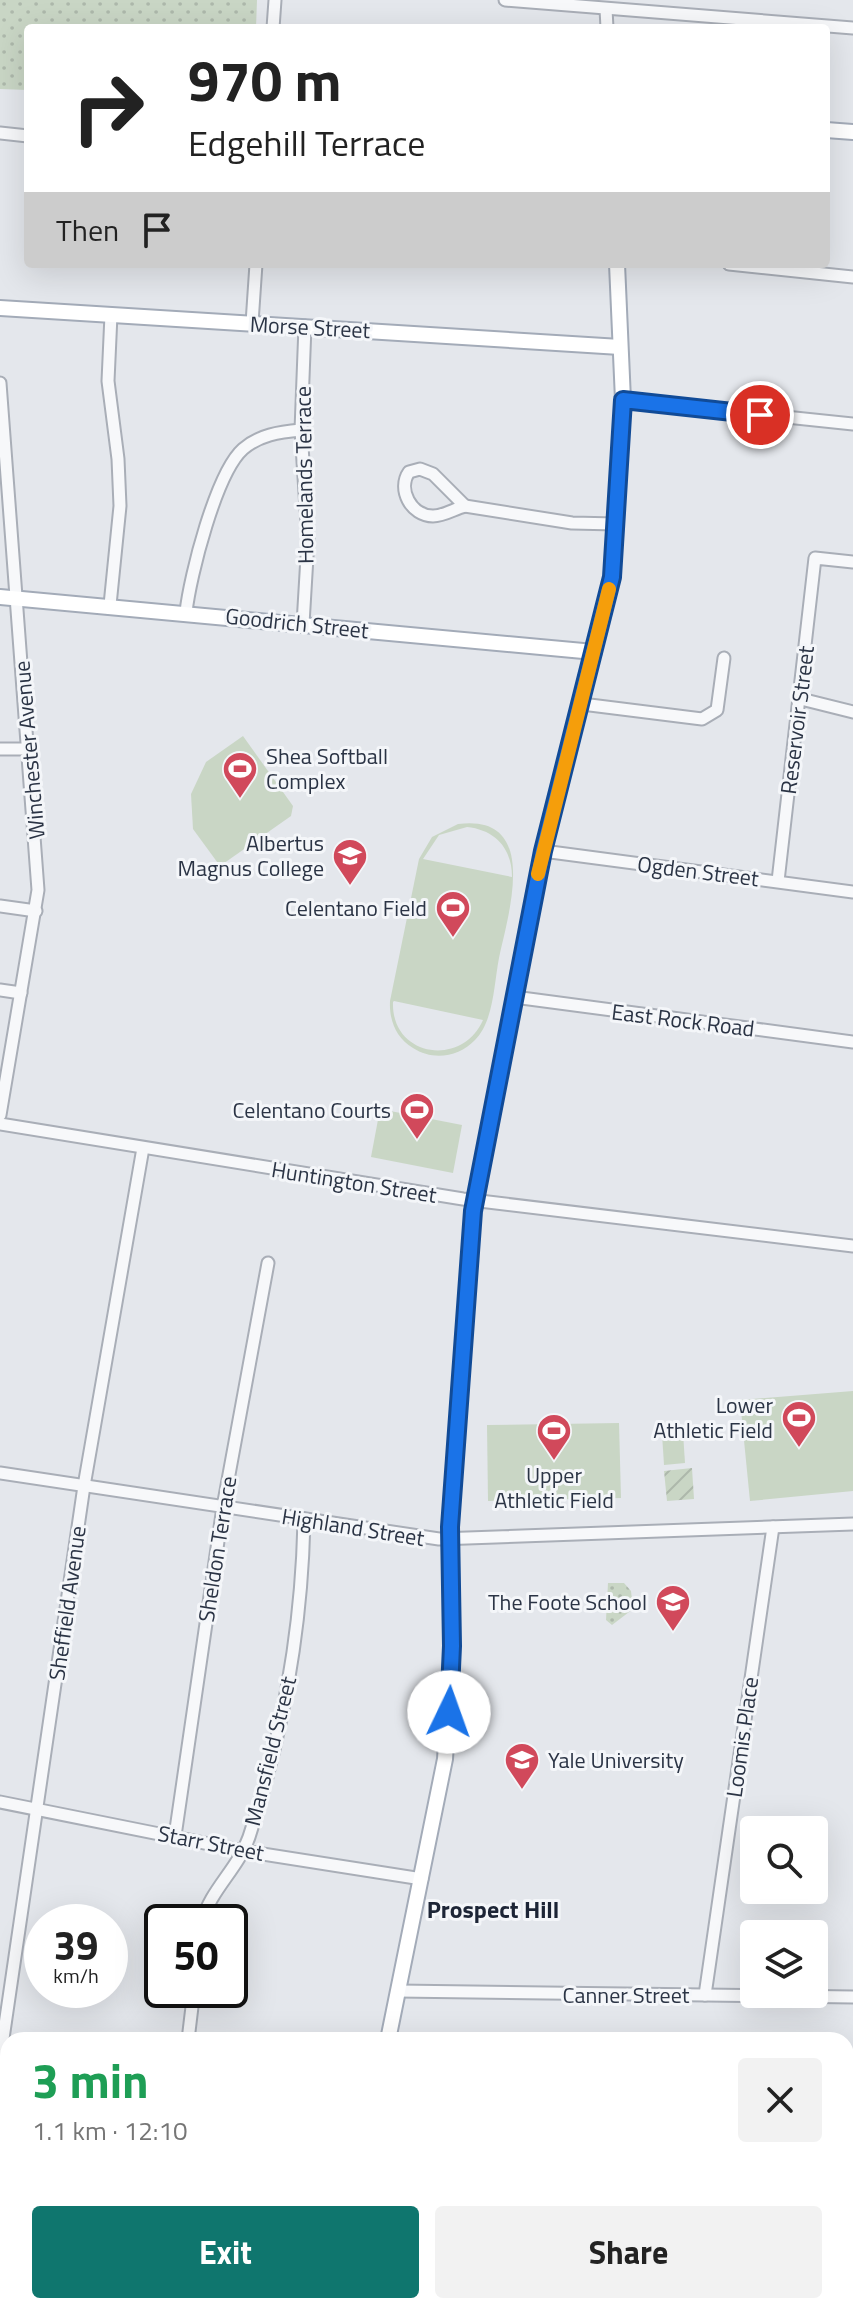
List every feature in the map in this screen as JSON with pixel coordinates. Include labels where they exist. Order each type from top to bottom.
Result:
[{"type":"main road","points":[[830,130],[853,132]]},
{"type":"main road","points":[[390,2032],[445,1759],[452,1646],[450,1539],[475,1201],[543,851],[612,577],[623,400],[617,268]]},
{"type":"main road","name":"Morse Street","points":[[0,308],[620,347]]},
{"type":"main road","name":"Goodrich Street","points":[[0,597],[594,652]]},
{"type":"street","points":[[273,24],[275,0]]},
{"type":"street","points":[[505,0],[801,24]]},
{"type":"street","points":[[606,9],[607,24]]},
{"type":"street","points":[[830,26],[853,28]]},
{"type":"street","points":[[0,133],[24,136]]},
{"type":"street","points":[[252,323],[256,268]]},
{"type":"street","points":[[767,268],[853,277]]},
{"type":"street","points":[[110,605],[120,506],[118,459],[108,381],[111,315]]},
{"type":"street","name":"Homelands Terrace","points":[[303,624],[308,540],[301,430],[305,326]]},
{"type":"street","name":"Winchester Avenue","points":[[0,383],[38,869],[36,911],[0,1115]]},
{"type":"street","points":[[623,400],[853,424]]},
{"type":"street","points":[[186,612],[214,501],[230,465],[244,448],[259,439],[301,430]]},
{"type":"street","points":[[465,506],[429,471],[416,469],[407,474],[406,495],[423,515],[441,515],[465,506],[572,523],[616,524]]},
{"type":"street","name":"Reservoir Street","points":[[778,881],[815,558],[853,562]]},
{"type":"street","points":[[582,704],[702,719],[717,710],[724,658]]},
{"type":"street","points":[[801,699],[853,712]]},
{"type":"street","points":[[0,749],[29,749]]},
{"type":"street","name":"Ogden Street","points":[[543,851],[853,892]]},
{"type":"street","points":[[0,906],[36,911]]},
{"type":"street","points":[[0,990],[21,993]]},
{"type":"street","name":"East Rock Road","points":[[514,997],[853,1042]]},
{"type":"street","name":"Huntington Street","points":[[0,1124],[475,1201],[853,1246]]},
{"type":"street","name":"Sheffield Avenue","points":[[4,2032],[84,1486],[143,1148]]},
{"type":"street","name":"Sheldon Terrace","points":[[175,1836],[223,1507],[268,1263]]},
{"type":"street","name":"Highland Street","points":[[0,1473],[450,1539],[853,1524]]},
{"type":"street","name":"Mansfield Street","points":[[209,1904],[244,1851],[283,1714],[300,1596],[304,1519]]},
{"type":"street","name":"Loomis Place","points":[[705,1995],[773,1527]]},
{"type":"street","name":"Starr Street","points":[[0,1802],[244,1851],[422,1879]]},
{"type":"street","name":"Canner Street","points":[[398,1991],[853,1997]]},
{"type":"street","points":[[189,2032],[192,2008]]},
{"type":"green space","points":[[0,0],[257,0],[256,24],[24,24],[24,90],[0,89]]},
{"type":"green space","name":"Shea Softball Complex","points":[[243,736],[293,806],[291,816],[220,866],[193,829],[191,794],[206,762]]},
{"type":"green space","name":"Celentano Field","points":[[458,824],[484,825],[501,834],[510,850],[513,871],[508,917],[486,1023],[469,1046],[437,1056],[421,1052],[402,1039],[392,1022],[390,1008],[419,859],[432,837]],"holes":[[[467,827],[486,832],[500,843],[509,858],[512,877],[423,859],[439,835]],[[394,1001],[483,1020],[473,1035],[460,1045],[445,1050],[429,1050],[415,1045],[403,1035],[395,1021]]]},
{"type":"green space","name":"Celentano Courts","points":[[380,1109],[462,1125],[453,1173],[371,1157]]},
{"type":"green space","name":"Lower Athletic Field","points":[[853,1391],[853,1491],[750,1501],[740,1400]]},
{"type":"green space","name":"Upper Athletic Field","points":[[619,1423],[621,1498],[488,1501],[487,1425]]},
{"type":"green space","points":[[683,1433],[685,1463],[664,1465],[662,1434]]},
{"type":"green space","points":[[692,1468],[694,1499],[667,1501],[664,1471]]},
{"type":"green space","points":[[608,1583],[624,1583],[631,1591],[633,1609],[612,1625],[606,1620]]},
{"type":"slow traffic","points":[[538,874],[609,589]]},
{"type":"place","name":"Shea Softball Complex","points":[[240,800]]},
{"type":"place","name":"Albertus Magnus College","points":[[350,887]]},
{"type":"place","name":"Celentano Field","points":[[453,939]]},
{"type":"place","name":"Celentano Courts","points":[[417,1141]]},
{"type":"place","name":"Lower Athletic Field","points":[[799,1449]]},
{"type":"place","name":"Upper Athletic Field","points":[[554,1462]]},
{"type":"place","name":"The Foote School","points":[[673,1633]]},
{"type":"place","name":"Yale University","points":[[522,1791]]},
{"type":"district","name":"Prospect Hill","points":[[493,1909]]},
{"type":"route","points":[[449,1712],[452,1646],[450,1527],[473,1211],[543,851],[612,577],[623,400],[760,415]]}]
